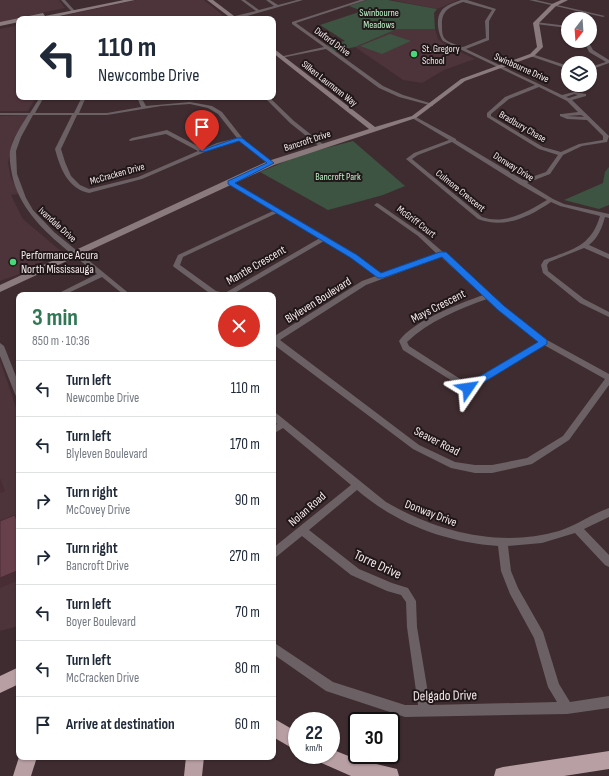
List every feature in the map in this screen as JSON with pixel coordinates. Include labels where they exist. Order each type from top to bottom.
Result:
[{"type":"highway","points":[[0,685],[16,677]]},
{"type":"highway","points":[[276,729],[288,736]]},
{"type":"highway","points":[[22,776],[27,760]]},
{"type":"highway","points":[[193,776],[195,760]]},
{"type":"highway","points":[[503,776],[609,760]]},
{"type":"highway","points":[[340,764],[377,775],[390,776]]},
{"type":"street","points":[[63,0],[73,10]]},
{"type":"street","points":[[49,16],[116,0]]},
{"type":"street","points":[[39,16],[132,0]]},
{"type":"street","points":[[210,0],[231,16]]},
{"type":"street","points":[[243,0],[259,12]]},
{"type":"street","points":[[268,0],[278,7]]},
{"type":"street","points":[[242,16],[301,0]]},
{"type":"street","name":"Duford Drive","points":[[364,0],[293,23],[381,87],[401,96],[431,105]]},
{"type":"street","points":[[462,49],[488,39],[487,21],[494,9],[464,0]]},
{"type":"street","name":"Swinbourne Drive","points":[[464,0],[442,10],[440,14],[440,34],[444,40],[569,100],[606,136],[605,141],[581,145],[561,154]]},
{"type":"street","points":[[532,0],[603,16]]},
{"type":"street","points":[[536,23],[554,5],[565,0]]},
{"type":"street","points":[[0,25],[16,22]]},
{"type":"street","points":[[536,23],[561,26]]},
{"type":"street","points":[[536,23],[540,47],[532,55],[561,65]]},
{"type":"street","points":[[281,57],[326,48]]},
{"type":"street","points":[[589,48],[590,51],[609,62],[597,66]]},
{"type":"street","name":"Silken Laumann Way","points":[[276,53],[374,130]]},
{"type":"street","name":"Bancroft Drive","points":[[0,289],[271,163],[414,117],[463,80],[532,55]]},
{"type":"street","name":"Bradbury Chase","points":[[540,85],[507,98],[488,114],[489,117],[541,148],[561,154]]},
{"type":"street","points":[[562,96],[574,93],[584,95],[569,100]]},
{"type":"street","name":"Ivandale Drive","points":[[40,100],[23,128],[13,151],[13,167],[17,182],[30,210],[46,227],[77,253]]},
{"type":"street","points":[[77,114],[83,100]]},
{"type":"street","points":[[140,100],[144,108]]},
{"type":"street","points":[[269,100],[292,122],[322,146]]},
{"type":"street","points":[[0,114],[107,114],[190,103],[210,107],[220,113],[240,139],[271,163]]},
{"type":"street","name":"McCracken Drive","points":[[77,114],[58,149],[74,185],[83,191],[89,191],[140,178],[202,151],[240,139]]},
{"type":"street","points":[[583,114],[562,115],[567,118],[589,119]]},
{"type":"street","name":"Donway Drive","points":[[414,117],[551,200],[562,205],[606,216]]},
{"type":"street","points":[[132,140],[142,136],[166,132],[202,151]]},
{"type":"street","name":"Culmore Crescent","points":[[454,140],[416,154],[408,159],[480,218],[487,222],[501,222],[534,211],[551,200]]},
{"type":"street","points":[[521,183],[548,173],[561,154]]},
{"type":"street","points":[[230,183],[325,238],[354,256],[380,276]]},
{"type":"street","name":"McGriff Court","points":[[377,205],[409,226],[443,254],[488,296],[544,342],[609,379]]},
{"type":"street","name":"Mantle Crescent","points":[[213,292],[176,266],[180,256],[277,210]]},
{"type":"street","points":[[606,216],[601,229],[584,245],[574,251],[546,261],[544,265],[545,272],[582,301],[609,315]]},
{"type":"street","name":"Mantle Crescent","points":[[231,292],[325,238]]},
{"type":"street","points":[[584,245],[609,257]]},
{"type":"street","points":[[77,253],[124,292]]},
{"type":"street","name":"Blyleven Boulevard","points":[[276,339],[364,283],[443,254]]},
{"type":"street","points":[[64,292],[103,274]]},
{"type":"street","name":"Mays Crescent","points":[[488,296],[455,309],[410,334],[404,341],[406,348],[468,388],[544,342]]},
{"type":"street","name":"Seaver Road","points":[[276,343],[416,447],[454,465],[475,469],[492,469],[529,461],[566,438],[609,379]]},
{"type":"street","points":[[0,346],[16,386]]},
{"type":"street","name":"Donway Drive","points":[[276,418],[383,505],[412,521],[466,538],[503,543],[543,539],[577,529],[609,512]]},
{"type":"street","points":[[276,429],[283,424]]},
{"type":"street","name":"Nolan Road","points":[[276,552],[344,494],[357,485]]},
{"type":"street","points":[[577,529],[609,562]]},
{"type":"street","name":"Torre Drive","points":[[302,531],[355,572],[391,588],[404,591],[411,601],[412,626],[425,710]]},
{"type":"street","points":[[503,543],[506,572],[514,591],[539,636],[554,687],[567,708]]},
{"type":"street","name":"Delgado Drive","points":[[276,648],[330,687],[405,711],[567,708],[609,702]]},
{"type":"shaded area","points":[[0,0],[59,0],[65,8],[28,16],[16,16],[16,19],[0,22]]},
{"type":"shaded area","points":[[136,0],[204,0],[224,16],[63,16]]},
{"type":"shaded area","points":[[392,0],[458,0],[437,9]]},
{"type":"shaded area","points":[[16,26],[16,100],[34,100],[28,111],[0,111],[0,29]]},
{"type":"shaded area","name":"St. Gregory School","points":[[397,29],[435,29],[438,39],[444,44],[475,59],[444,70],[422,83],[403,80],[355,47]]},
{"type":"shaded area","points":[[29,115],[13,140],[8,163],[11,178],[20,194],[11,195],[23,219],[62,252],[19,274],[0,281],[0,116]]},
{"type":"shaded area","points":[[0,360],[16,407],[16,627],[0,631]]},
{"type":"green space","name":"Swinbourne Meadows","points":[[367,0],[388,0],[437,9],[434,13],[435,29],[397,29],[355,47],[334,51],[327,45],[345,41],[320,25],[362,11],[349,6]]},
{"type":"green space","points":[[390,34],[411,41],[382,54],[360,46]]},
{"type":"green space","name":"Bancroft Park","points":[[353,141],[405,186],[383,195],[328,210],[260,172],[303,154]]},
{"type":"green space","points":[[609,167],[609,205],[599,209],[564,200],[603,183],[605,172]]},
{"type":"building","points":[[15,515],[16,518],[16,571],[0,578],[0,521]]},
{"type":"place","name":"St. Gregory School","points":[[414,54]]},
{"type":"place","name":"Performance Acura North Mississauga","points":[[13,262]]},
{"type":"route","points":[[202,151],[219,144],[240,139],[271,163],[230,183],[325,238],[354,256],[380,276],[443,254],[501,308],[544,342],[468,388]]}]
